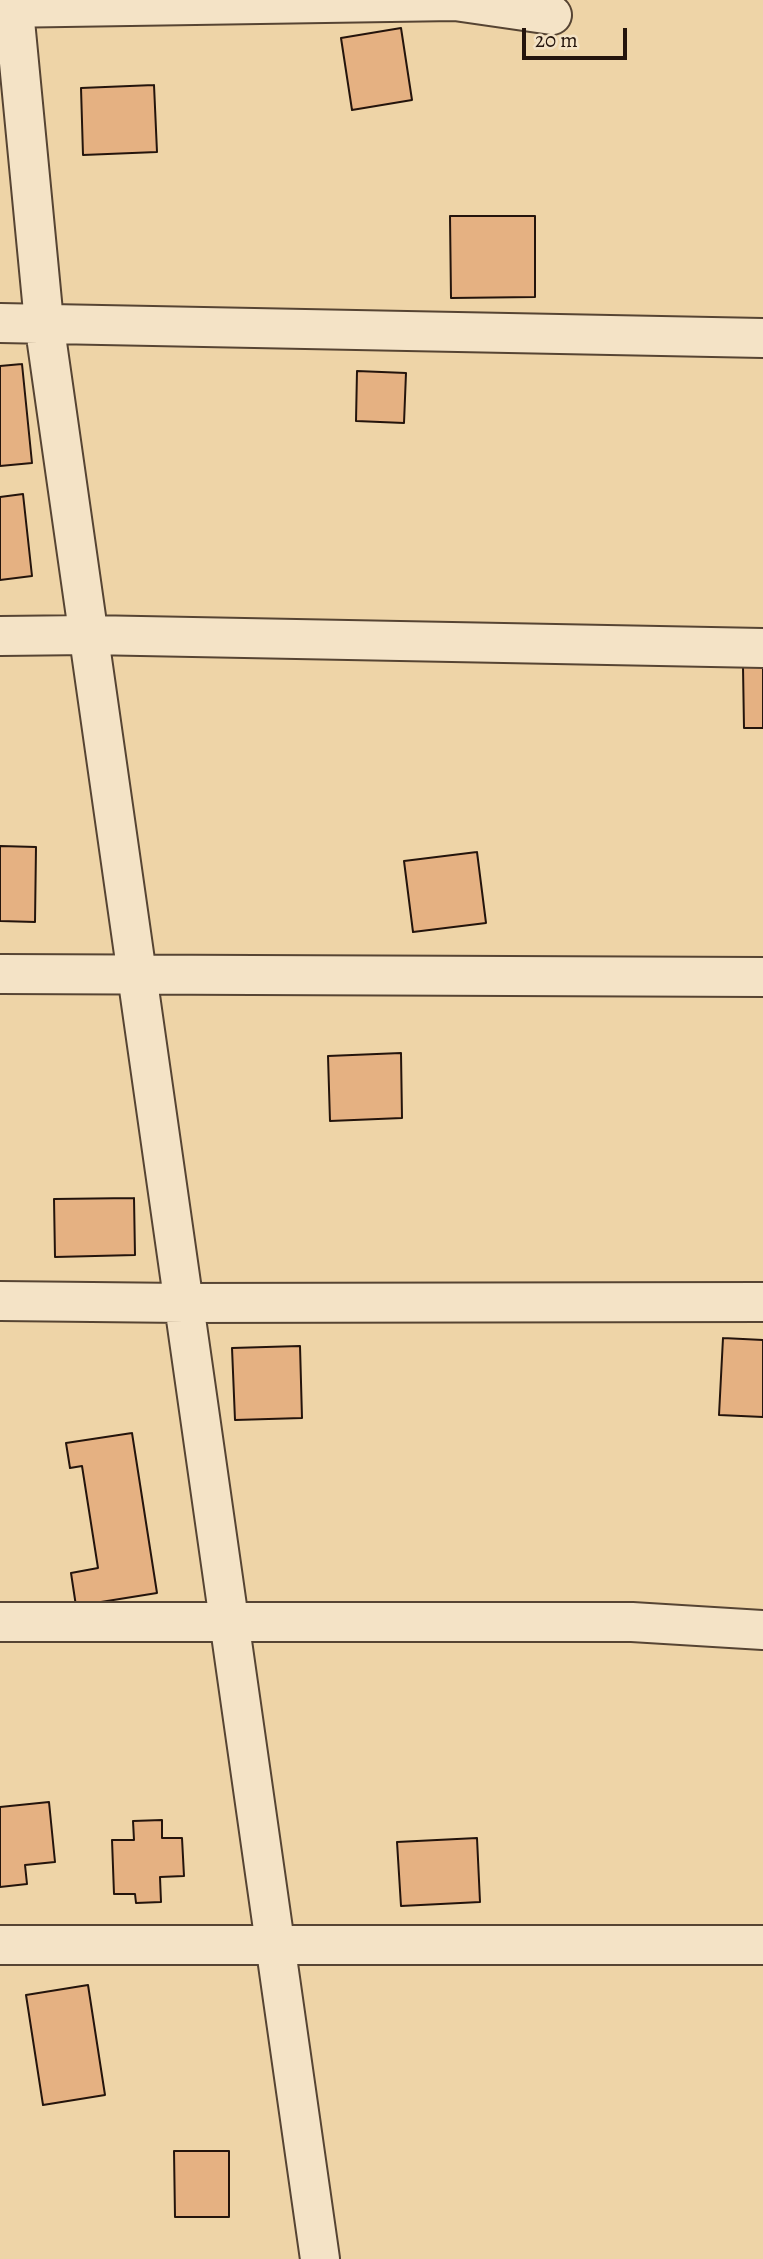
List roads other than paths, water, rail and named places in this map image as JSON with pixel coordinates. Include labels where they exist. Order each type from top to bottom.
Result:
[{"type":"street","points":[[320,2259],[44,322],[9,6],[455,1],[552,15]]},
{"type":"street","points":[[0,323],[763,338]]},
{"type":"street","points":[[0,636],[89,635],[763,648]]},
{"type":"street","points":[[0,974],[763,977]]},
{"type":"street","points":[[0,1301],[763,1302]]},
{"type":"street","points":[[0,1622],[632,1622],[763,1630]]},
{"type":"street","points":[[0,1945],[763,1945]]}]
